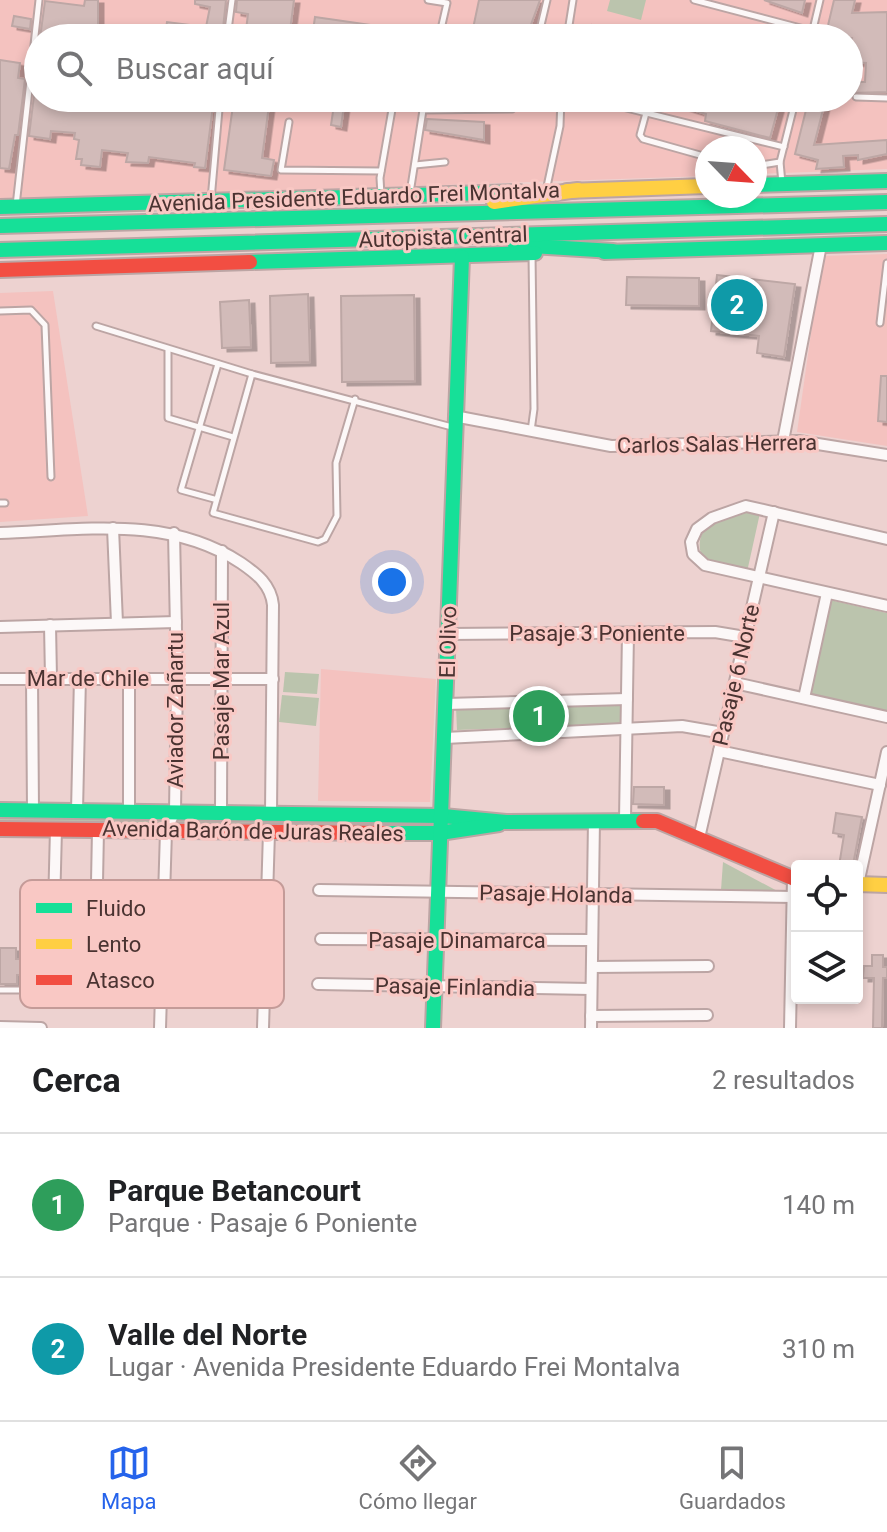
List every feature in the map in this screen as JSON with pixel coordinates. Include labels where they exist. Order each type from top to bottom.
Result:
[{"type":"main road","points":[[767,185],[887,181]]},
{"type":"main road","name":"Avenida Presidente Eduardo Frei Montalva","points":[[0,207],[695,186]]},
{"type":"main road","points":[[416,214],[578,190]]},
{"type":"main road","name":"Autopista Central","points":[[0,226],[887,202]]},
{"type":"main road","name":"Autopista Central","points":[[0,250],[887,224]]},
{"type":"main road","points":[[413,237],[613,251]]},
{"type":"main road","points":[[0,270],[887,243]]},
{"type":"main road","name":"El Olivo","points":[[433,1028],[436,892],[443,816],[453,422],[462,257]]},
{"type":"main road","name":"Avenida Barón de Juras Reales","points":[[0,810],[443,816],[506,822],[625,819],[667,823],[791,878]]},
{"type":"main road","name":"Avenida Barón de Juras Reales","points":[[0,829],[440,833],[506,822]]},
{"type":"main road","points":[[863,884],[887,885]]},
{"type":"street","points":[[783,441],[821,245]]},
{"type":"street","name":"Carlos Salas Herrera","points":[[453,422],[632,447],[783,441],[827,443],[887,455]]},
{"type":"street","points":[[887,539],[746,506],[712,518],[697,529],[691,542],[693,554],[705,565],[887,606]]},
{"type":"street","name":"Pasaje 6 Norte","points":[[699,838],[774,512]]},
{"type":"street","points":[[113,528],[117,623]]},
{"type":"street","points":[[0,533],[148,528],[174,533],[222,551],[254,571],[271,590],[271,812]]},
{"type":"street","name":"Aviador Zañartu","points":[[165,880],[166,831],[175,811],[177,678],[174,533]]},
{"type":"street","name":"Pasaje Mar Azul","points":[[221,812],[222,551]]},
{"type":"street","points":[[804,698],[827,593]]},
{"type":"street","points":[[0,627],[176,622]]},
{"type":"street","points":[[50,625],[51,678]]},
{"type":"street","name":"Pasaje 3 Poniente","points":[[448,634],[715,632],[745,637]]},
{"type":"street","points":[[625,819],[628,633]]},
{"type":"street","points":[[77,811],[80,677]]},
{"type":"street","points":[[32,678],[33,810]]},
{"type":"street","points":[[129,678],[129,811]]},
{"type":"street","name":"Mar de Chile","points":[[0,679],[273,679]]},
{"type":"street","points":[[735,683],[887,717]]},
{"type":"street","points":[[446,704],[627,699]]},
{"type":"street","points":[[445,738],[691,726],[723,733]]},
{"type":"street","points":[[719,751],[880,785]]},
{"type":"street","points":[[863,860],[887,752]]},
{"type":"street","points":[[591,1028],[594,820]]},
{"type":"street","points":[[55,880],[56,829]]},
{"type":"street","points":[[96,880],[98,830]]},
{"type":"street","points":[[268,880],[269,832]]},
{"type":"street","name":"Pasaje Holanda","points":[[319,890],[791,897]]},
{"type":"street","points":[[790,1028],[792,932]]},
{"type":"street","name":"Pasaje Dinamarca","points":[[321,939],[592,940]]},
{"type":"street","points":[[592,967],[708,966]]},
{"type":"street","name":"Pasaje Finlandia","points":[[318,984],[591,989]]},
{"type":"street","name":"Aviador Zañartu","points":[[160,1028],[161,1008]]},
{"type":"street","points":[[263,1028],[264,1008]]},
{"type":"street","points":[[591,1016],[707,1015]]},
{"type":"street","points":[[0,1027],[41,1028]]},
{"type":"lane","points":[[36,24],[39,0]]},
{"type":"lane","points":[[229,24],[232,0]]},
{"type":"lane","points":[[428,0],[447,3],[442,24]]},
{"type":"lane","points":[[541,24],[547,0]]},
{"type":"lane","points":[[569,24],[573,0]]},
{"type":"lane","points":[[694,0],[775,24]]},
{"type":"lane","points":[[815,24],[820,0]]},
{"type":"lane","points":[[863,97],[887,98]]},
{"type":"lane","points":[[16,207],[27,112]]},
{"type":"lane","points":[[211,201],[219,112]]},
{"type":"lane","points":[[381,195],[381,171],[392,112]]},
{"type":"lane","points":[[410,194],[423,112]]},
{"type":"lane","points":[[546,191],[560,112]]},
{"type":"lane","points":[[642,112],[784,147]]},
{"type":"lane","points":[[782,184],[780,162],[793,112]]},
{"type":"lane","points":[[646,113],[640,135],[643,139],[695,154]]},
{"type":"lane","points":[[289,122],[281,170],[381,171]]},
{"type":"lane","points":[[415,165],[445,162]]},
{"type":"lane","points":[[767,164],[780,162]]},
{"type":"lane","points":[[531,431],[534,409],[532,253]]},
{"type":"lane","points":[[880,323],[887,263]]},
{"type":"lane","points":[[0,311],[31,310],[45,325],[51,477]]},
{"type":"lane","points":[[96,326],[252,374],[453,422]]},
{"type":"lane","points":[[168,349],[166,415],[233,437]]},
{"type":"lane","points":[[214,499],[181,490],[218,364]]},
{"type":"lane","points":[[252,374],[212,509],[217,516],[318,542],[325,539],[337,516],[336,463],[355,399]]},
{"type":"shaded area","points":[[0,0],[887,0],[887,169],[767,174],[767,136],[695,136],[695,176],[0,200]]},
{"type":"shaded area","points":[[887,254],[887,446],[797,432],[822,256]]},
{"type":"shaded area","points":[[53,291],[88,516],[0,522],[0,293]]},
{"type":"shaded area","points":[[321,669],[436,679],[430,802],[318,801]]},
{"type":"green space","points":[[610,0],[646,0],[641,20],[607,11]]},
{"type":"green space","points":[[743,509],[760,513],[747,572],[703,560],[700,539],[703,532],[716,520]]},
{"type":"green space","points":[[830,600],[887,613],[887,713],[808,695]]},
{"type":"green space","points":[[285,672],[319,674],[317,694],[283,692]]},
{"type":"green space","points":[[282,695],[319,698],[316,726],[279,722]]},
{"type":"green space","points":[[620,706],[622,724],[457,730],[456,707]]},
{"type":"green space","points":[[0,818],[436,819],[435,828],[0,825]]},
{"type":"green space","points":[[723,862],[781,893],[721,890]]},
{"type":"building","points":[[85,0],[98,0],[98,24],[42,24],[45,1],[84,6]]},
{"type":"building","points":[[195,0],[226,0],[223,24],[207,24],[210,7],[195,4]]},
{"type":"building","points":[[237,0],[294,0],[291,24],[247,24],[248,14],[236,12]]},
{"type":"building","points":[[479,0],[540,0],[531,24],[474,24]]},
{"type":"building","points":[[764,0],[805,0],[802,13]]},
{"type":"building","points":[[834,0],[855,0],[852,13],[887,12],[887,92],[863,93],[866,63],[863,63],[863,24],[828,24]]},
{"type":"building","points":[[14,16],[31,19],[30,24],[24,24],[24,28],[12,26]]},
{"type":"building","points":[[315,17],[364,24],[314,24]]},
{"type":"building","points":[[0,60],[20,63],[18,78],[24,79],[24,87],[18,135],[15,135],[9,169],[0,168]]},
{"type":"building","points":[[32,112],[212,112],[205,168],[194,167],[195,163],[149,157],[148,163],[126,162],[128,153],[102,150],[100,167],[81,165],[82,159],[76,159],[79,140],[74,139],[75,133],[51,131],[50,139],[29,136]]},
{"type":"building","points":[[232,112],[268,112],[262,158],[274,160],[271,176],[224,170]]},
{"type":"building","points":[[333,112],[343,112],[341,127],[331,125]]},
{"type":"building","points":[[700,112],[777,112],[770,138],[705,121],[706,114]]},
{"type":"building","points":[[806,112],[822,112],[814,145],[887,140],[887,154],[858,160],[858,155],[843,156],[844,167],[816,169],[818,160],[795,154]]},
{"type":"building","points":[[427,119],[484,122],[484,140],[425,130]]},
{"type":"building","points":[[717,275],[795,284],[784,357],[757,353],[759,336],[711,331]]},
{"type":"building","points":[[627,277],[699,278],[699,306],[626,305]]},
{"type":"building","points":[[308,294],[310,362],[271,363],[270,296]]},
{"type":"building","points":[[414,295],[415,381],[342,382],[341,296]]},
{"type":"building","points":[[249,300],[251,347],[222,348],[220,302]]},
{"type":"building","points":[[881,376],[887,376],[887,422],[878,421]]},
{"type":"building","points":[[634,787],[664,787],[664,805],[633,804]]},
{"type":"building","points":[[836,813],[862,817],[854,860],[840,860],[844,835],[833,833]]},
{"type":"building","points":[[0,948],[16,948],[16,959],[20,959],[17,984],[0,984]]},
{"type":"building","points":[[872,955],[883,955],[887,978],[883,978],[882,1028],[873,1028],[874,978],[863,978],[864,966],[872,966]]},
{"type":"traffic: fast","points":[[767,185],[887,181]]},
{"type":"traffic: fast","points":[[0,207],[519,192]]},
{"type":"traffic: fast","points":[[0,226],[887,202]]},
{"type":"traffic: fast","points":[[0,250],[887,224]]},
{"type":"traffic: fast","points":[[604,252],[887,243]]},
{"type":"traffic: fast","points":[[515,245],[613,251]]},
{"type":"traffic: fast","points":[[250,262],[535,253]]},
{"type":"traffic: fast","points":[[433,1028],[462,257]]},
{"type":"traffic: fast","points":[[0,810],[443,816],[506,822],[643,821]]},
{"type":"traffic: fast","points":[[385,833],[440,833],[499,824]]},
{"type":"traffic: slow","points":[[567,191],[695,186]]},
{"type":"traffic: slow","points":[[494,202],[578,190]]},
{"type":"traffic: slow","points":[[863,884],[887,885]]},
{"type":"traffic: jam","points":[[0,270],[250,262]]},
{"type":"traffic: jam","points":[[643,821],[657,821],[791,877]]},
{"type":"traffic: jam","points":[[0,829],[385,833]]},
{"type":"place","name":"Valle del Norte","points":[[737,305]]},
{"type":"place","name":"Parque Betancourt","points":[[539,716]]}]
